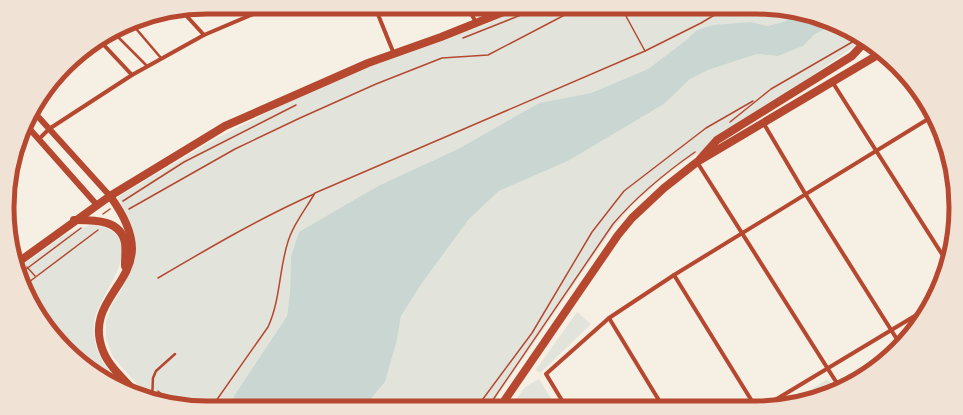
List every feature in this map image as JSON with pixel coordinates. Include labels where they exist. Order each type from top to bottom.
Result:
[{"type":"main road","points":[[21,259],[74,220],[110,196],[225,126],[318,84],[498,14]]},
{"type":"main road","points":[[833,83],[834,74],[861,46]]},
{"type":"main road","points":[[504,401],[618,235],[632,218],[664,188],[697,162],[764,124],[876,56]]},
{"type":"main road","points":[[697,162],[707,150],[723,136],[847,60]]},
{"type":"main road","points":[[110,196],[118,204],[128,227],[132,249],[130,260],[102,310],[99,332],[103,351],[109,362],[128,384]]},
{"type":"main road","points":[[74,220],[95,219],[109,224],[122,236],[125,242],[125,270]]},
{"type":"street","points":[[39,139],[49,129],[147,66],[204,36],[254,14]]},
{"type":"street","points":[[377,14],[394,54]]},
{"type":"street","points":[[471,14],[476,22]]},
{"type":"street","points":[[186,15],[204,36]]},
{"type":"street","points":[[104,44],[132,75]]},
{"type":"street","points":[[833,83],[878,151],[943,255]]},
{"type":"street","points":[[37,116],[110,196]]},
{"type":"street","points":[[562,401],[546,374],[609,318],[674,275],[928,119]]},
{"type":"street","points":[[764,124],[806,195],[897,339]]},
{"type":"street","points":[[30,130],[97,205]]},
{"type":"street","points":[[697,162],[837,383]]},
{"type":"street","points":[[674,275],[752,401]]},
{"type":"street","points":[[776,400],[828,370],[916,316]]},
{"type":"street","points":[[609,318],[659,401]]},
{"type":"lane","points":[[485,19],[486,14]]},
{"type":"lane","points":[[135,28],[162,59]]},
{"type":"lane","points":[[117,36],[147,66]]},
{"type":"lane","points":[[153,393],[153,378],[156,371],[175,354]]},
{"type":"path","points":[[461,39],[524,14]]},
{"type":"path","points":[[118,204],[129,209],[235,149],[376,84],[442,58],[488,55],[567,14]]},
{"type":"path","points":[[625,14],[645,51]]},
{"type":"path","points":[[158,278],[276,211],[645,51],[702,23],[717,14]]},
{"type":"path","points":[[481,401],[532,333],[592,232],[624,192],[706,128],[853,41]]},
{"type":"path","points":[[118,204],[184,162],[298,104]]},
{"type":"path","points":[[216,401],[268,327],[274,314],[287,245],[294,227],[315,193]]},
{"type":"path","points":[[29,282],[101,228],[95,219]]},
{"type":"path","points":[[24,271],[82,228]]},
{"type":"path","points":[[22,264],[36,277]]},
{"type":"path","points":[[154,388],[163,395]]},
{"type":"shaded area","points":[[509,14],[768,14],[790,17],[786,21],[768,26],[751,22],[697,30],[648,69],[591,93],[539,103],[458,149],[380,185],[291,257],[290,291],[287,316],[234,396],[232,401],[195,401],[170,397],[142,390],[113,357],[106,339],[106,321],[111,307],[123,287],[135,258],[135,238],[130,222],[118,197],[217,138],[278,107],[365,68],[482,26]]},
{"type":"shaded area","points":[[790,17],[818,24],[827,28],[814,35],[803,46],[778,56],[757,54],[708,70],[690,79],[664,104],[568,161],[499,191],[469,219],[422,283],[401,316],[397,340],[385,382],[369,401],[232,401],[234,396],[287,316],[290,291],[291,257],[299,232],[380,185],[458,149],[539,103],[591,93],[648,69],[697,30],[713,25],[751,22],[768,26],[786,21]]},
{"type":"shaded area","points":[[827,28],[858,44],[701,152],[676,166],[633,204],[612,229],[494,401],[369,401],[385,382],[397,340],[401,316],[422,283],[469,219],[499,191],[568,161],[664,104],[689,79],[708,70],[757,54],[778,56],[803,46],[814,35]]},
{"type":"shaded area","points":[[90,225],[100,226],[113,232],[121,240],[123,250],[120,262],[96,313],[94,323],[97,350],[100,357],[116,377],[90,361],[62,335],[40,304],[24,270],[23,265],[66,234]]},
{"type":"shaded area","points":[[577,312],[591,324],[540,373],[536,370]]},
{"type":"shaded area","points":[[539,379],[552,401],[515,401],[525,387]]},
{"type":"shaded area","points":[[828,379],[832,385],[818,391],[802,395]]}]
